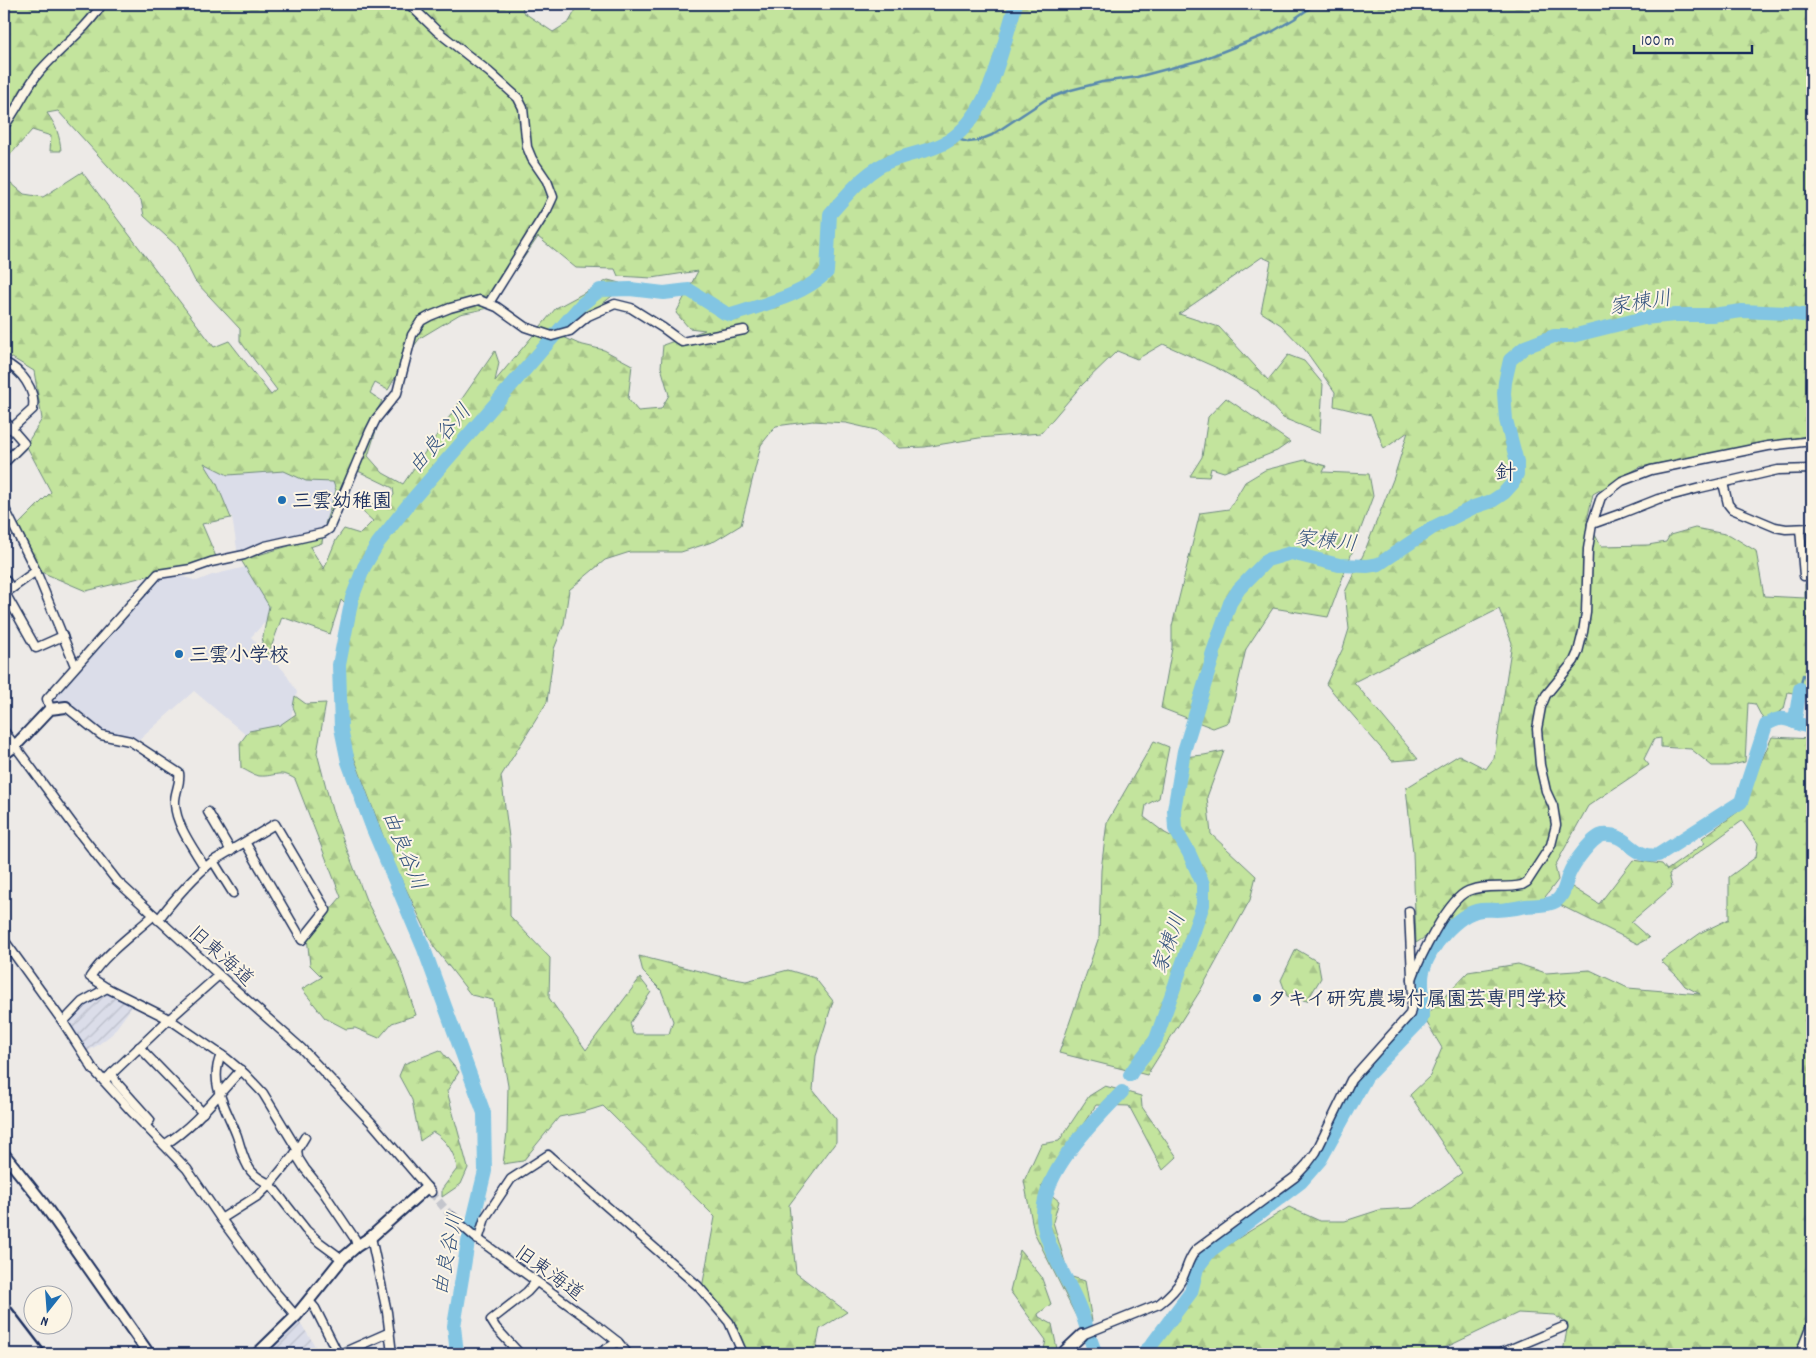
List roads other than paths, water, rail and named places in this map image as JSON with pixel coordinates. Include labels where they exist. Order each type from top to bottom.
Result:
[{"type":"street","points":[[4,126],[24,92],[40,70],[85,27],[102,4]]},
{"type":"street","points":[[409,4],[437,31],[489,72],[518,98],[523,108],[527,146],[532,159],[548,181],[552,197],[547,210],[488,303]]},
{"type":"street","points":[[50,709],[47,699],[158,574],[191,569],[211,562],[244,555],[265,546],[323,533],[329,529],[370,431],[380,414],[397,393],[414,330],[421,321],[430,316],[479,300],[488,303],[525,327],[552,336],[570,331],[588,316],[614,304],[631,308],[682,342],[744,330]]},
{"type":"street","points":[[4,362],[17,371],[25,380],[33,398],[33,409],[11,429]]},
{"type":"street","points":[[4,420],[24,443],[4,463]]},
{"type":"street","points":[[1412,979],[1415,969],[1445,913],[1459,895],[1476,889],[1522,885],[1527,882],[1551,845],[1556,825],[1553,806],[1546,791],[1540,765],[1538,729],[1540,707],[1546,695],[1574,661],[1580,645],[1586,613],[1588,549],[1592,524],[1601,497],[1608,490],[1632,476],[1651,470],[1741,451],[1812,441]]},
{"type":"street","points":[[1592,524],[1658,499],[1778,470],[1812,469]]},
{"type":"street","points":[[1723,483],[1728,504],[1732,508],[1775,527],[1786,529],[1812,528]]},
{"type":"street","points":[[4,507],[36,571],[75,666]]},
{"type":"street","points":[[1800,529],[1804,576]]},
{"type":"street","points":[[7,592],[36,571]]},
{"type":"street","points":[[4,578],[7,592],[36,648],[63,636]]},
{"type":"street","points":[[4,754],[15,746],[50,709],[66,707],[101,735],[130,741],[179,773],[180,779],[174,802],[176,814],[205,868]]},
{"type":"street","name":"旧東海道","points":[[4,731],[117,881],[218,975],[301,1048],[372,1123],[429,1190]]},
{"type":"street","points":[[208,812],[231,851]]},
{"type":"street","points":[[245,842],[302,940],[326,910],[275,824],[213,861],[156,917],[107,957],[90,978],[169,1019],[241,1070],[263,1093],[297,1149],[301,1164],[322,1190],[357,1246]]},
{"type":"street","points":[[213,861],[233,893]]},
{"type":"street","points":[[1065,1354],[1069,1346],[1087,1333],[1159,1304],[1170,1296],[1177,1287],[1191,1255],[1196,1250],[1295,1177],[1307,1164],[1321,1142],[1352,1080],[1410,1014],[1412,1006],[1412,979],[1409,911]]},
{"type":"street","points":[[4,940],[63,1022],[93,1069],[187,1169],[220,1219],[272,1288],[296,1316]]},
{"type":"street","points":[[104,1081],[218,975]]},
{"type":"street","points":[[63,1022],[82,1002],[107,988]]},
{"type":"street","points":[[139,1047],[203,1113]]},
{"type":"street","points":[[221,1055],[217,1064],[219,1094],[236,1134],[243,1157],[252,1171],[263,1181],[270,1184],[306,1230],[342,1259]]},
{"type":"street","points":[[164,1145],[203,1113],[241,1070]]},
{"type":"street","points":[[112,1074],[116,1082],[150,1120],[145,1126]]},
{"type":"street","points":[[220,1219],[259,1196],[294,1155],[305,1137]]},
{"type":"street","points":[[4,1154],[43,1203],[149,1354]]},
{"type":"street","points":[[477,1239],[485,1218],[512,1179],[548,1156],[698,1286],[729,1322],[743,1354]]},
{"type":"street","points":[[257,1354],[296,1316],[342,1259],[429,1190]]},
{"type":"street","name":"旧東海道","points":[[452,1217],[477,1239],[618,1342],[628,1354]]},
{"type":"street","points":[[372,1237],[390,1332],[392,1354]]},
{"type":"street","points":[[520,1354],[491,1320],[527,1292],[536,1282]]},
{"type":"street","points":[[309,1301],[316,1308],[339,1354],[353,1350],[390,1332]]},
{"type":"street","points":[[1800,1354],[1812,1323]]},
{"type":"street","points":[[1499,1354],[1562,1327]]},
{"type":"street","points":[[598,1354],[618,1342]]},
{"type":"waterway","name":"由良谷川","points":[[457,1354],[454,1326],[468,1242],[485,1171],[484,1113],[424,949],[373,829],[348,762],[341,728],[339,665],[352,598],[364,567],[378,543],[412,500],[581,305],[600,290],[630,289],[664,293],[689,290],[725,313],[732,315],[794,293],[827,272],[830,214],[851,190],[875,169],[893,160],[925,151],[947,142],[967,125],[987,94],[1016,4]]},
{"type":"waterway","points":[[953,138],[968,142],[977,141],[992,135],[1045,100],[1071,90],[1102,82],[1137,77],[1201,60],[1270,33],[1310,8]]},
{"type":"waterway","name":"家棟川","points":[[1130,1075],[1156,1039],[1203,905],[1203,884],[1189,853],[1175,829],[1174,810],[1184,751],[1213,657],[1212,655],[1230,603],[1239,589],[1267,560],[1291,553],[1339,565],[1367,566],[1379,564],[1432,528],[1474,507],[1492,501],[1504,493],[1513,483],[1517,474],[1517,462],[1506,420],[1505,382],[1510,360],[1525,347],[1554,336],[1572,336],[1644,318],[1675,315],[1712,315],[1742,311],[1812,316]]},
{"type":"waterway","points":[[1800,689],[1803,675]]},
{"type":"waterway","points":[[1792,721],[1796,714],[1800,689]]},
{"type":"waterway","points":[[1142,1354],[1150,1347],[1191,1292],[1197,1268],[1210,1251],[1301,1182],[1320,1160],[1366,1077],[1421,1020],[1423,1014],[1422,977],[1426,962],[1437,943],[1453,925],[1462,918],[1481,910],[1512,909],[1553,903],[1563,892],[1574,864],[1588,846],[1603,835],[1612,835],[1619,838],[1642,854],[1658,855],[1741,802],[1766,725],[1773,721],[1784,719],[1812,727]]},
{"type":"waterway","name":"家棟川","points":[[1096,1354],[1078,1304],[1048,1240],[1043,1212],[1047,1193],[1055,1174],[1067,1155],[1080,1137],[1122,1092]]},
{"type":"tunnel","points":[[431,1192],[452,1217]]},
{"type":"railway","points":[[4,1298],[47,1354]]},
{"type":"place","name":"三雲幼稚園","points":[[282,500]]},
{"type":"place","name":"三雲小学校","points":[[179,654]]},
{"type":"place","name":"タキイ研究農場付属園芸専門学校","points":[[1257,998]]},
{"type":"district","name":"針","points":[[1506,471]]}]
